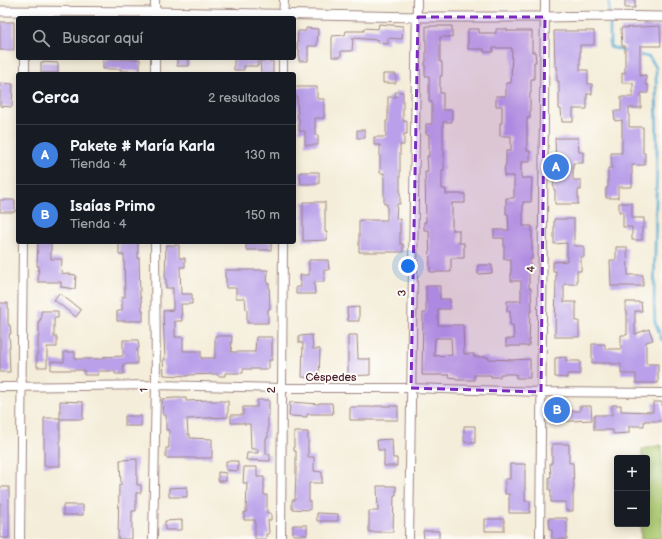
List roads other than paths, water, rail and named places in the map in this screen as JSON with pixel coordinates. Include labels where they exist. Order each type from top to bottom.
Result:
[{"type":"street","points":[[155,0],[155,15]]},
{"type":"street","points":[[0,11],[25,15],[284,16],[284,0]]},
{"type":"street","name":"3","points":[[409,539],[418,0]]},
{"type":"street","name":"4","points":[[540,539],[545,0]]},
{"type":"street","points":[[296,16],[662,17]]},
{"type":"street","points":[[25,60],[25,72]]},
{"type":"street","points":[[155,60],[155,72]]},
{"type":"street","points":[[283,60],[283,72]]},
{"type":"street","points":[[20,539],[24,244]]},
{"type":"street","name":"1","points":[[153,539],[156,385],[155,244]]},
{"type":"street","name":"2","points":[[281,539],[283,244]]},
{"type":"street","name":"Céspedes","points":[[0,387],[22,388],[156,385],[662,393]]},
{"type":"waterway","points":[[609,0],[609,13]]},
{"type":"waterway","points":[[610,18],[610,47],[627,52]]},
{"type":"waterway","points":[[638,55],[649,57],[656,67],[657,150],[654,302],[655,322],[662,340]]},
{"type":"place","name":"Pakete # María Karla","points":[[556,167]]},
{"type":"place","name":"Isaías Primo","points":[[557,410]]}]
